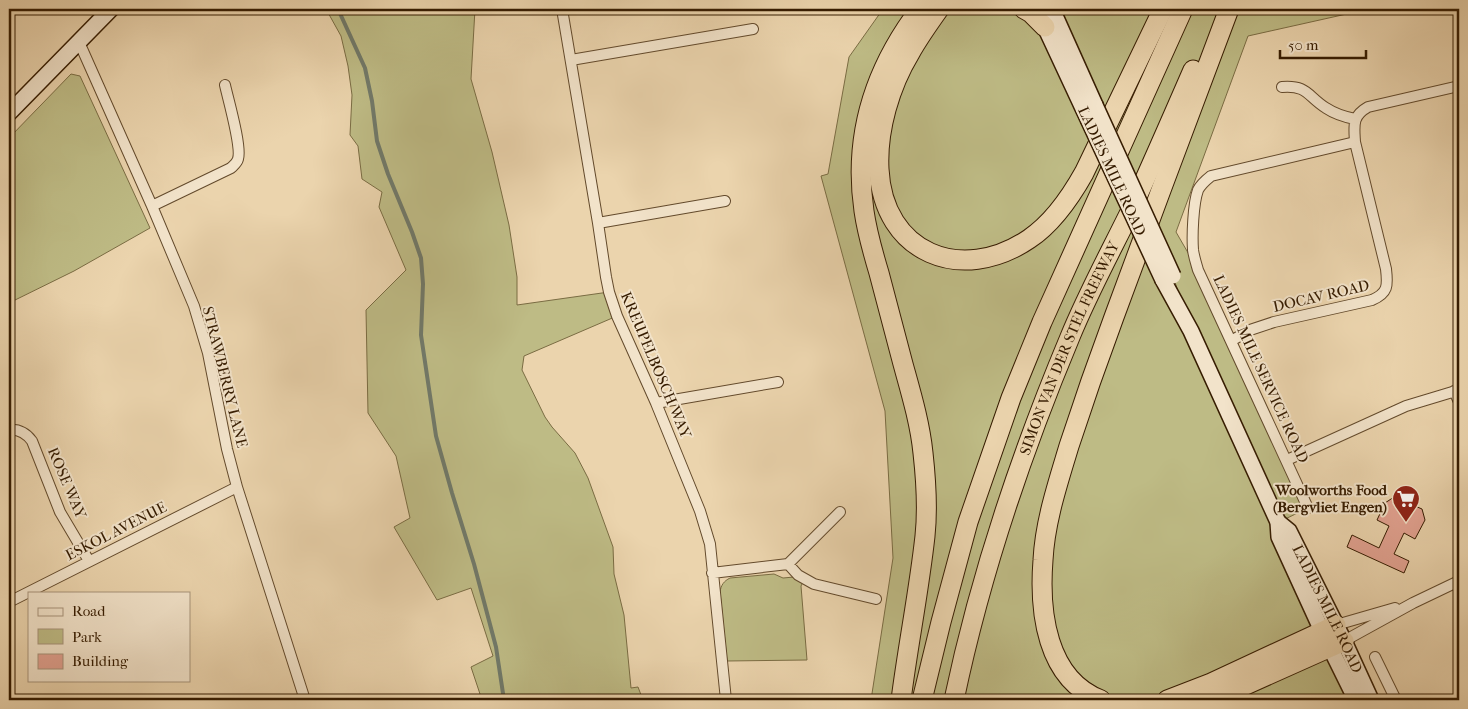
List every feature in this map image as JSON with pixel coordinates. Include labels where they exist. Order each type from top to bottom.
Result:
[{"type":"highway","points":[[1024,9],[1031,13],[1046,28]]},
{"type":"highway","points":[[934,11],[909,54],[891,95],[884,120],[880,146],[879,169],[882,191],[888,210],[899,228],[912,242],[930,253],[949,260],[971,261],[1014,248],[1044,227],[1059,211],[1084,173],[1163,9]]},
{"type":"highway","points":[[922,700],[940,622],[968,522],[1011,398],[1042,322],[1183,9]]},
{"type":"highway","name":"SIMON VAN DER STEL FREEWAY","points":[[954,700],[1002,519],[1042,408],[1070,336],[1140,189],[1221,9]]},
{"type":"highway","points":[[1101,700],[1091,696],[1077,686],[1062,668],[1052,649],[1044,609],[1043,560],[1046,533],[1060,476],[1099,357],[1229,9]]},
{"type":"highway","points":[[901,700],[925,535],[926,477],[916,414],[867,232],[861,170],[867,121],[873,97],[890,54],[900,37],[934,11]]},
{"type":"highway","points":[[1168,700],[1333,636]]},
{"type":"highway","points":[[1212,700],[1265,675],[1333,636]]},
{"type":"main road","points":[[9,113],[111,9]]},
{"type":"main road","name":"LADIES MILE ROAD","points":[[1037,9],[1092,112]]},
{"type":"main road","name":"LADIES MILE ROAD","points":[[1052,9],[1092,112],[1278,522],[1279,537],[1333,636],[1371,700]]},
{"type":"main road","name":"LADIES MILE ROAD","points":[[1333,636],[1356,700]]},
{"type":"street","name":"KREUPELBOSCH WAY","points":[[562,9],[609,292],[617,316],[656,403],[706,527],[710,544],[726,700]]},
{"type":"street","points":[[571,60],[753,29]]},
{"type":"street","name":"STRAWBERRY LANE","points":[[79,42],[194,306],[208,353],[227,449],[237,487],[305,700]]},
{"type":"street","points":[[152,206],[230,168],[236,163],[238,158],[237,141],[224,85]]},
{"type":"street","points":[[1282,87],[1293,86],[1301,89],[1324,107],[1355,119]]},
{"type":"street","points":[[1355,142],[1355,119],[1360,111],[1368,107],[1459,86]]},
{"type":"street","name":"LADIES MILE SERVICE ROAD","points":[[1308,508],[1198,270],[1193,251],[1195,204],[1198,190],[1204,181],[1212,176],[1355,142]]},
{"type":"street","name":"DOCAV ROAD","points":[[1231,340],[1260,326],[1372,300],[1380,297],[1385,291],[1387,285],[1386,269],[1355,142]]},
{"type":"street","points":[[598,223],[726,201]]},
{"type":"street","points":[[656,403],[778,382]]},
{"type":"street","points":[[1287,460],[1406,406],[1457,390],[1459,402]]},
{"type":"street","name":"ROSE WAY","points":[[9,430],[20,431],[26,434],[32,441],[60,512],[89,561]]},
{"type":"street","name":"ESKOL AVENUE","points":[[29,592],[237,487]]},
{"type":"street","points":[[712,573],[788,564],[840,512]]},
{"type":"street","points":[[788,564],[798,575],[814,584],[876,599]]},
{"type":"street","points":[[1333,636],[1413,603],[1459,581]]},
{"type":"street","name":"ESKOL AVENUE","points":[[9,602],[28,592]]},
{"type":"street","points":[[1333,636],[1413,603]]},
{"type":"street","points":[[1375,657],[1396,700]]},
{"type":"green space","points":[[326,9],[475,9],[471,79],[492,152],[509,225],[517,277],[517,305],[609,292],[617,316],[524,356],[522,370],[545,417],[575,453],[588,478],[613,547],[614,574],[624,615],[631,688],[638,687],[643,700],[482,700],[471,667],[493,656],[471,588],[437,600],[394,527],[410,518],[396,456],[368,413],[366,310],[406,270],[379,207],[382,192],[362,179],[358,146],[350,135],[352,95],[348,66],[341,36]]},
{"type":"green space","points":[[883,9],[1037,9],[1190,328],[1173,276],[1052,9],[1369,9],[1248,36],[1176,232],[1198,270],[1308,508],[1279,522],[1371,700],[871,700],[893,558],[885,411],[821,176],[828,174],[849,57]]},
{"type":"green space","points":[[71,74],[80,76],[150,228],[74,271],[9,303],[9,138]]},
{"type":"green space","points":[[774,574],[783,578],[794,577],[803,582],[801,586],[807,660],[727,661],[720,592],[722,585],[730,578]]},
{"type":"building","points":[[1394,497],[1422,509],[1425,520],[1415,539],[1404,533],[1394,554],[1409,561],[1404,573],[1347,547],[1352,535],[1379,548],[1389,526],[1377,520],[1385,503]]},
{"type":"waterway","points":[[338,9],[365,68],[372,101],[377,141],[421,258],[423,284],[421,335],[436,436],[474,564],[496,647],[504,700]]},
{"type":"place","name":"Woolworths Food (Bergvliet Engen)","points":[[1406,523]]}]
